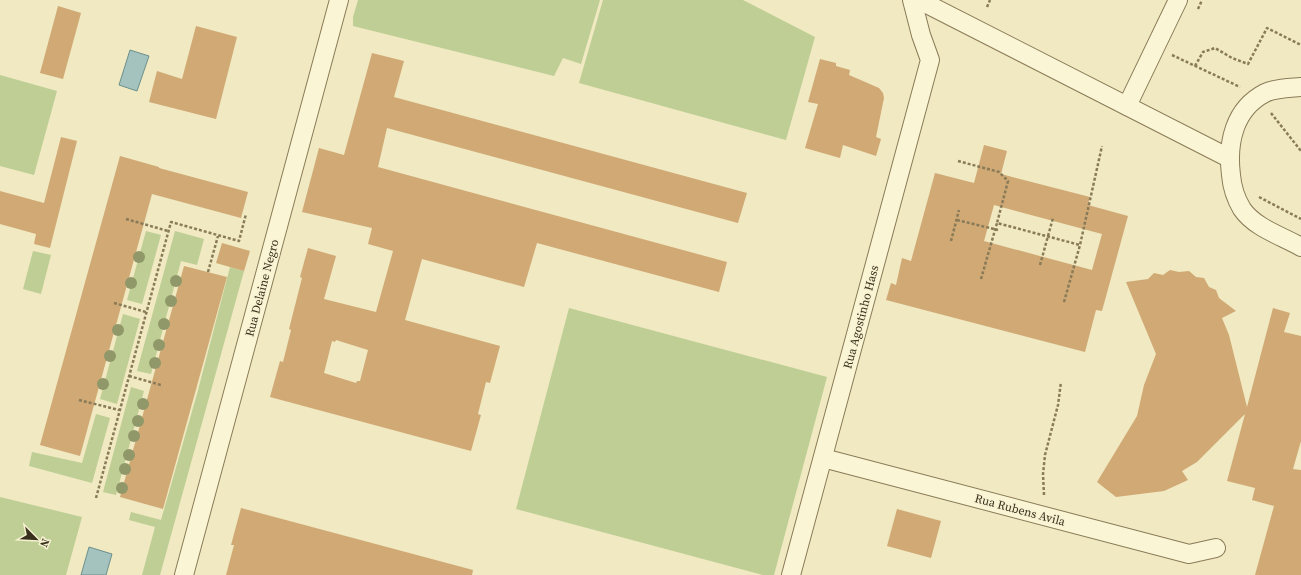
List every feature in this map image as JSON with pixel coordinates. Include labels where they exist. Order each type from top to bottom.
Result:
[{"type":"street","name":"Rua Delaine Negro","points":[[184,575],[339,0]]},
{"type":"street","name":"Rua Agostinho Hass","points":[[791,575],[824,458],[930,60],[921,35],[912,0]]},
{"type":"street","points":[[919,0],[1229,158]]},
{"type":"street","points":[[1127,106],[1178,0]]},
{"type":"street","points":[[1299,247],[1253,221],[1242,209],[1233,188],[1229,158],[1232,136],[1238,119],[1250,104],[1266,93],[1301,87]]},
{"type":"street","name":"Rua Rubens Avila","points":[[824,458],[1189,554],[1216,548]]},
{"type":"path","points":[[986,7],[990,0]]},
{"type":"path","points":[[1195,66],[1204,52],[1215,48],[1232,58],[1248,64],[1267,28],[1301,45]]},
{"type":"path","points":[[1170,54],[1244,88]]},
{"type":"path","points":[[1269,111],[1301,151]]},
{"type":"path","points":[[1064,302],[1080,245],[1102,146]]},
{"type":"path","points":[[958,161],[1000,172],[1008,181],[996,230],[981,279]]},
{"type":"path","points":[[1256,196],[1301,219]]},
{"type":"path","points":[[951,241],[959,210]]},
{"type":"path","points":[[96,498],[171,222],[239,241],[246,214]]},
{"type":"path","points":[[1040,265],[1053,218]]},
{"type":"path","points":[[126,219],[168,231]]},
{"type":"path","points":[[957,220],[996,230]]},
{"type":"path","points":[[997,223],[1080,245]]},
{"type":"path","points":[[208,272],[218,236]]},
{"type":"path","points":[[114,303],[146,312]]},
{"type":"path","points":[[129,376],[161,385]]},
{"type":"path","points":[[1044,498],[1043,474],[1045,456],[1058,405],[1061,382]]},
{"type":"path","points":[[79,400],[119,410]]},
{"type":"green space","points":[[358,0],[600,0],[581,64],[563,58],[554,76],[353,26],[353,17]]},
{"type":"green space","points":[[603,0],[743,0],[815,37],[786,140],[579,83]]},
{"type":"green space","points":[[0,75],[57,91],[34,175],[0,166]]},
{"type":"green space","points":[[146,231],[161,235],[142,304],[127,300]]},
{"type":"green space","points":[[175,231],[204,239],[197,265],[181,261],[151,374],[137,371]]},
{"type":"green space","points":[[33,251],[51,255],[41,294],[23,289]]},
{"type":"green space","points":[[230,267],[244,271],[160,575],[142,575],[155,527],[129,520],[131,512],[161,520],[197,394]]},
{"type":"green space","points":[[569,308],[827,377],[774,575],[763,575],[516,509]]},
{"type":"green space","points":[[123,314],[140,319],[117,404],[100,399]]},
{"type":"green space","points":[[131,387],[144,391],[116,495],[103,492]]},
{"type":"green space","points":[[96,414],[110,418],[92,483],[29,466],[32,452],[82,463]]},
{"type":"green space","points":[[0,497],[82,517],[66,575],[0,575]]},
{"type":"water","points":[[130,50],[149,56],[137,91],[119,85]]},
{"type":"water","points":[[89,547],[112,554],[106,575],[81,575]]},
{"type":"building","points":[[58,6],[81,13],[63,79],[40,73]]},
{"type":"building","points":[[196,26],[237,37],[216,119],[149,102],[157,71],[182,79]]},
{"type":"building","points":[[372,53],[404,61],[394,97],[747,193],[738,223],[387,128],[378,167],[727,262],[719,292],[537,243],[524,287],[422,259],[405,320],[500,346],[490,383],[486,382],[478,414],[481,415],[471,451],[270,397],[280,361],[283,362],[291,330],[289,329],[302,278],[300,277],[308,248],[336,256],[324,299],[376,312],[393,251],[368,244],[372,228],[302,212],[319,148],[344,155]],"holes":[[[336,340],[368,350],[360,381],[357,381],[356,383],[324,373],[332,341],[335,342]]]},
{"type":"building","points":[[820,59],[836,63],[836,66],[850,70],[849,75],[879,88],[883,93],[884,98],[876,137],[881,139],[876,156],[843,145],[840,158],[805,148],[818,104],[808,102]]},
{"type":"building","points":[[61,137],[77,141],[50,248],[34,244],[36,234],[0,224],[0,191],[44,203]]},
{"type":"building","points":[[984,145],[1007,151],[1001,174],[1090,197],[1088,205],[1128,216],[1102,311],[1096,310],[1085,352],[886,300],[891,283],[896,285],[902,258],[911,261],[935,173],[974,183]],"holes":[[[994,205],[1102,234],[1092,270],[984,241]]]},
{"type":"building","points":[[120,156],[248,192],[241,218],[152,194],[80,456],[40,445]]},
{"type":"building","points":[[222,243],[250,251],[244,271],[216,263]]},
{"type":"building","points":[[184,266],[227,277],[163,509],[120,497]]},
{"type":"building","points":[[1170,270],[1179,272],[1189,271],[1196,277],[1204,278],[1209,287],[1216,290],[1219,298],[1236,311],[1222,318],[1229,335],[1247,407],[1273,308],[1290,313],[1284,332],[1301,336],[1301,441],[1293,469],[1301,470],[1301,575],[1255,575],[1274,506],[1252,500],[1255,488],[1227,481],[1245,414],[1197,462],[1182,471],[1188,480],[1164,491],[1116,497],[1097,482],[1137,416],[1144,385],[1156,354],[1126,282],[1148,279],[1154,273],[1163,275]]},
{"type":"building","points":[[241,508],[473,570],[472,575],[226,575],[234,545],[231,545]]},
{"type":"building","points":[[897,509],[941,521],[931,558],[887,546]]}]
